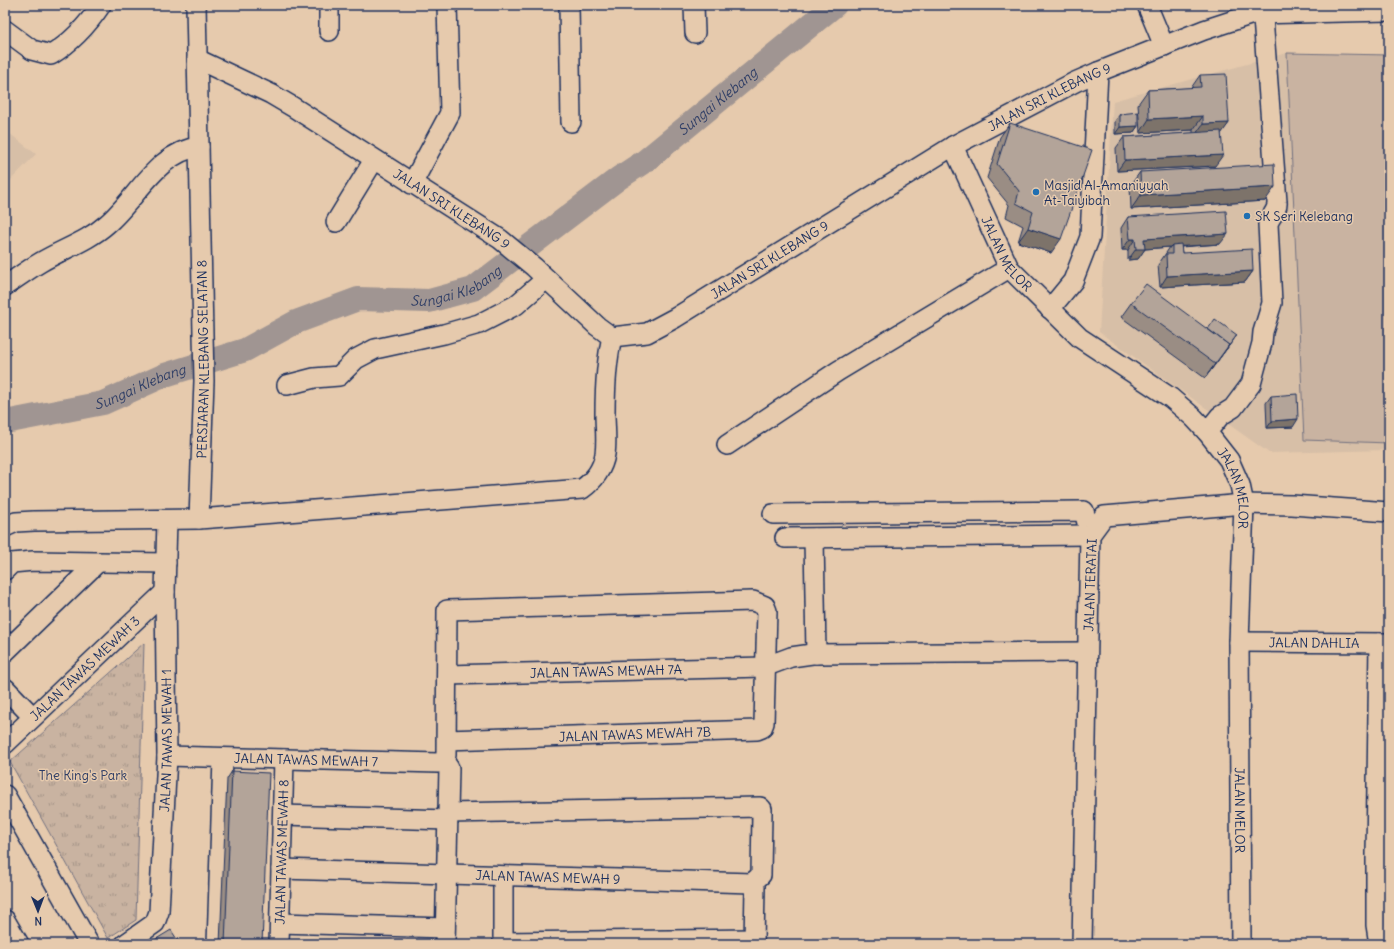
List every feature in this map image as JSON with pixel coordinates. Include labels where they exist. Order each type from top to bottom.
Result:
[{"type":"street","points":[[5,30],[32,50],[51,55],[69,44],[88,24],[101,5]]},
{"type":"street","name":"PERSIARAN KLEBANG SELATAN 8","points":[[196,5],[204,381],[199,519]]},
{"type":"street","points":[[329,5],[329,31]]},
{"type":"street","points":[[412,184],[450,112],[447,5]]},
{"type":"street","points":[[569,5],[571,122]]},
{"type":"street","points":[[694,5],[695,33]]},
{"type":"street","points":[[1147,5],[1164,46]]},
{"type":"street","name":"JALAN SRI KLEBANG 9","points":[[196,59],[270,94],[500,239],[612,338],[647,333],[675,318],[953,146],[1075,82],[1098,72],[1257,9],[1354,8],[1389,11]]},
{"type":"street","points":[[1207,432],[1220,416],[1232,408],[1249,389],[1262,343],[1263,332],[1272,303],[1268,224],[1270,217],[1277,208],[1278,202],[1257,9]]},
{"type":"street","points":[[1050,309],[1073,282],[1090,237],[1098,72]]},
{"type":"street","name":"JALAN MELOR","points":[[953,146],[1009,268],[1080,338],[1171,398],[1207,432],[1229,460],[1240,485],[1244,504],[1240,642],[1241,944]]},
{"type":"street","points":[[5,286],[41,262],[103,228],[133,198],[143,182],[158,169],[176,155],[189,148],[198,147]]},
{"type":"street","points":[[336,222],[374,160]]},
{"type":"street","points":[[727,444],[838,371],[1009,268]]},
{"type":"street","points":[[288,384],[314,378],[339,376],[356,360],[375,349],[444,334],[479,324],[516,305],[540,273]]},
{"type":"street","points":[[5,528],[16,522],[199,519],[582,489],[590,484],[599,471],[605,454],[607,359],[612,338]]},
{"type":"street","name":"JALAN TERATAI","points":[[1082,944],[1090,535],[1104,516],[1244,504],[1292,505],[1389,512]]},
{"type":"street","points":[[773,514],[1084,511],[1090,535],[785,538]]},
{"type":"street","name":"JALAN TAWAS MEWAH 1","points":[[125,944],[155,923],[159,912],[167,756],[165,592],[167,520]]},
{"type":"street","points":[[814,538],[816,654]]},
{"type":"street","points":[[5,570],[12,563],[32,561],[166,563]]},
{"type":"street","points":[[5,652],[98,562]]},
{"type":"street","name":"JALAN TAWAS MEWAH 3","points":[[5,744],[165,592]]},
{"type":"street","name":"JALAN TAWAS MEWAH 7B","points":[[446,740],[758,730],[762,728],[764,723],[764,667],[767,611],[765,606],[754,601],[448,610],[447,676]]},
{"type":"street","name":"JALAN DAHLIA","points":[[1240,642],[1384,643]]},
{"type":"street","points":[[1379,944],[1376,924],[1376,854],[1384,643]]},
{"type":"street","name":"JALAN TAWAS MEWAH 7A","points":[[447,676],[764,667],[791,657],[816,654],[1087,652]]},
{"type":"street","points":[[280,923],[445,936],[449,768],[444,761],[446,740],[447,676]]},
{"type":"street","points":[[5,688],[33,717]]},
{"type":"street","name":"JALAN TAWAS MEWAH 7","points":[[167,756],[438,763],[444,761]]},
{"type":"street","points":[[217,944],[223,758]]},
{"type":"street","name":"JALAN TAWAS MEWAH 8","points":[[279,944],[284,759]]},
{"type":"street","points":[[5,795],[89,944]]},
{"type":"street","points":[[283,815],[448,816],[760,807],[762,809],[761,875],[752,883],[755,886],[754,941],[503,943],[503,877]]},
{"type":"street","name":"JALAN TAWAS MEWAH 9","points":[[281,869],[503,877],[752,883]]},
{"type":"street","points":[[5,920],[19,944]]},
{"type":"shaded area","name":"SK Seri Kelebang","points":[[1287,53],[1389,55],[1389,450],[1269,453],[1099,332],[1113,101]]},
{"type":"shaded area","points":[[5,130],[36,154],[5,186]]},
{"type":"green space","points":[[1287,53],[1389,55],[1389,443],[1304,440]]},
{"type":"green space","name":"The King's Park","points":[[144,643],[136,920],[108,938],[10,762]]},
{"type":"building","points":[[1226,74],[1229,123],[1203,124],[1203,116],[1149,119],[1148,90],[1201,87],[1200,75]]},
{"type":"building","points":[[1138,112],[1138,126],[1120,127],[1120,114]]},
{"type":"building","name":"Masjid Al-Amaniyyah At-Taiyibah","points":[[1010,123],[1092,150],[1061,239],[1028,228],[1033,212],[1016,203],[1019,191],[997,164]]},
{"type":"building","points":[[1221,131],[1223,155],[1125,160],[1124,137]]},
{"type":"building","points":[[1274,164],[1275,187],[1141,195],[1140,172]]},
{"type":"building","points":[[1226,211],[1228,234],[1144,239],[1145,249],[1136,249],[1135,239],[1130,239],[1128,217]]},
{"type":"building","points":[[1181,244],[1182,253],[1252,249],[1253,271],[1167,276],[1166,254],[1172,254],[1172,245]]},
{"type":"building","points":[[1146,284],[1229,345],[1215,364],[1131,303]]},
{"type":"building","points":[[1215,319],[1237,335],[1225,351],[1229,345],[1208,329]]},
{"type":"building","points":[[1297,394],[1298,419],[1272,421],[1271,396]]},
{"type":"building","points":[[232,771],[269,773],[262,944],[225,944]]},
{"type":"building","points":[[171,930],[180,944],[148,944]]},
{"type":"waterway","name":"Sungai Klebang","points":[[5,422],[103,403],[165,375],[245,350],[296,322],[358,299],[429,301],[473,289],[619,178],[645,161],[835,5]]},
{"type":"place","name":"Masjid Al-Amaniyyah At-Taiyibah","points":[[1036,192]]},
{"type":"place","name":"SK Seri Kelebang","points":[[1247,216]]}]
